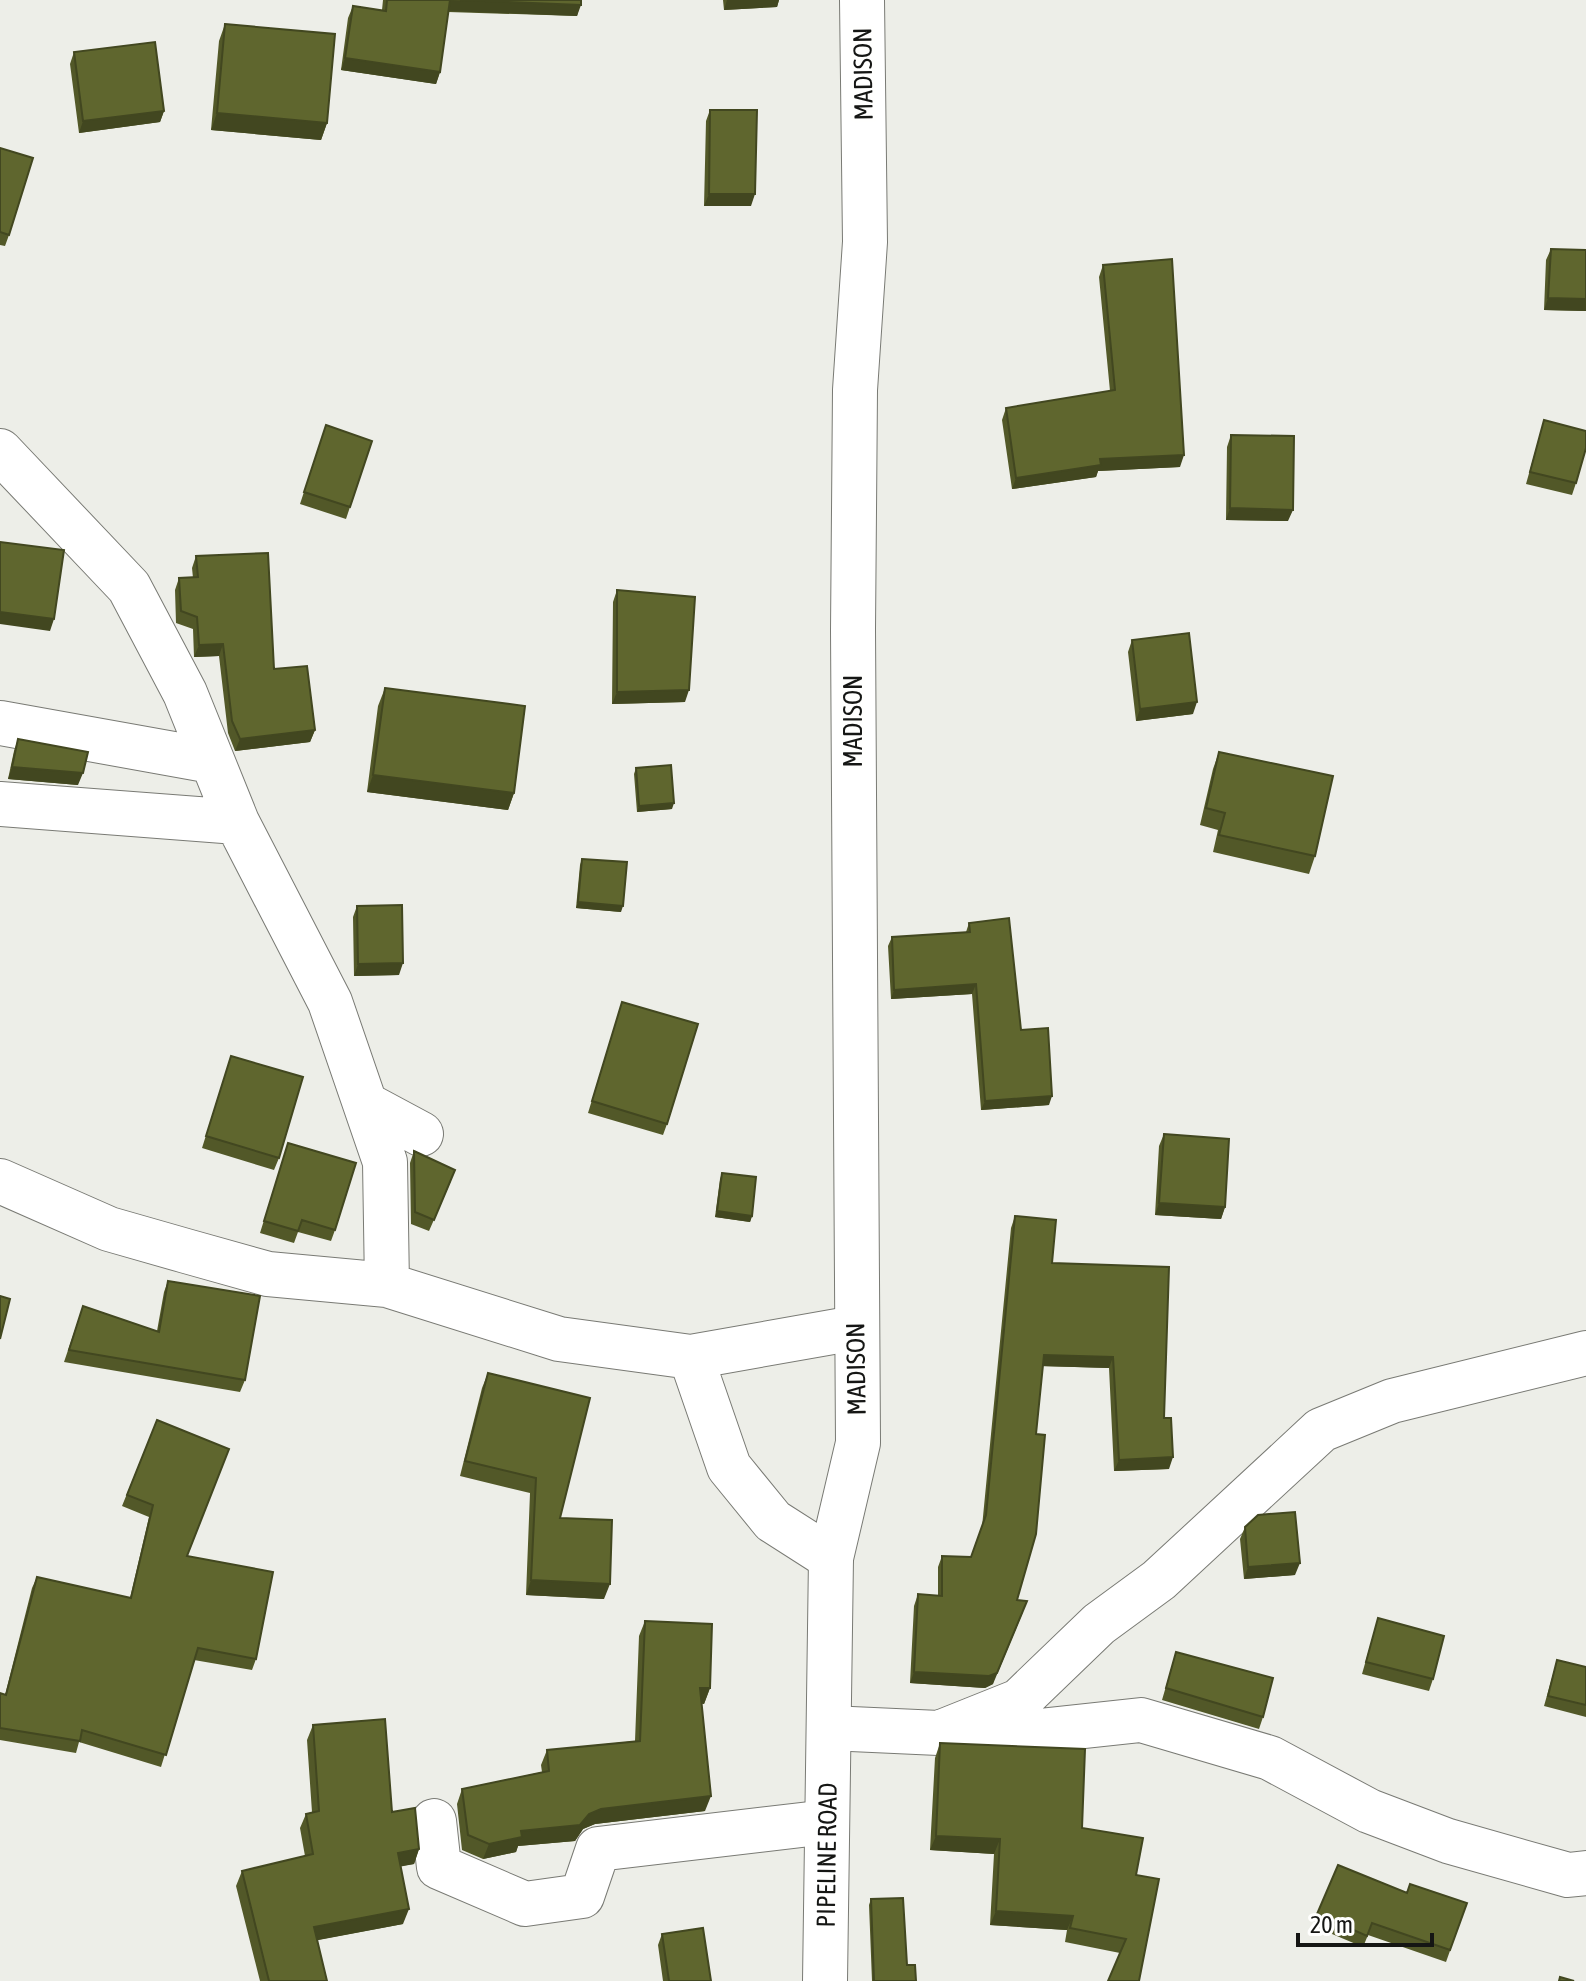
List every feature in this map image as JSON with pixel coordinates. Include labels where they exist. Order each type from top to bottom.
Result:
[{"type":"street","name":"MADISON","points":[[831,1558],[858,1443],[853,630],[855,390],[865,242],[862,0]]},
{"type":"street","points":[[0,451],[129,587],[185,693],[237,822],[330,1002],[385,1162],[387,1285]]},
{"type":"street","points":[[0,723],[212,761]]},
{"type":"street","points":[[0,804],[237,822]]},
{"type":"street","points":[[367,1105],[421,1134]]},
{"type":"street","points":[[0,1181],[109,1229],[268,1274],[387,1285],[559,1339],[691,1357],[855,1328]]},
{"type":"street","points":[[939,1733],[1019,1701],[1099,1624],[1159,1580],[1321,1430],[1392,1401],[1586,1353]]},
{"type":"street","points":[[691,1357],[729,1467],[773,1521],[831,1558]]},
{"type":"street","name":"PIPELINE ROAD","points":[[825,1981],[831,1558]]},
{"type":"street","points":[[829,1728],[939,1733],[1039,1731],[1141,1720],[1270,1758],[1369,1811],[1448,1841],[1568,1875],[1586,1873]]},
{"type":"street","points":[[434,1821],[439,1867],[525,1904],[582,1896],[598,1849],[827,1822]]},
{"type":"building","points":[[387,0],[450,0],[440,72],[345,58],[353,6],[386,11]]},
{"type":"building","points":[[460,0],[581,0],[581,5]]},
{"type":"building","points":[[225,24],[335,34],[327,123],[217,113]]},
{"type":"building","points":[[155,42],[164,111],[83,121],[74,52]]},
{"type":"building","points":[[710,110],[757,110],[755,194],[709,194]]},
{"type":"building","points":[[0,148],[33,158],[9,235],[0,232]]},
{"type":"building","points":[[1551,249],[1586,250],[1586,299],[1548,298]]},
{"type":"building","points":[[1172,259],[1184,455],[1100,459],[1101,465],[1016,478],[1006,408],[1115,390],[1103,265]]},
{"type":"building","points":[[1544,420],[1586,431],[1586,448],[1576,483],[1530,472]]},
{"type":"building","points":[[326,425],[372,441],[350,507],[304,492]]},
{"type":"building","points":[[1231,435],[1294,436],[1293,510],[1230,508]]},
{"type":"building","points":[[0,542],[64,550],[54,619],[0,612]]},
{"type":"building","points":[[268,553],[274,669],[307,666],[315,730],[240,739],[232,721],[223,644],[199,645],[197,617],[181,611],[179,578],[198,577],[196,556]]},
{"type":"building","points":[[617,590],[695,597],[689,690],[617,692]]},
{"type":"building","points":[[1189,633],[1197,702],[1140,709],[1132,640]]},
{"type":"building","points":[[385,688],[525,706],[514,793],[373,775]]},
{"type":"building","points":[[18,739],[88,752],[83,773],[12,767]]},
{"type":"building","points":[[1219,752],[1333,776],[1315,856],[1219,835],[1225,813],[1206,808]]},
{"type":"building","points":[[671,765],[674,803],[639,806],[636,768]]},
{"type":"building","points":[[582,859],[627,862],[623,906],[578,902]]},
{"type":"building","points":[[402,905],[403,963],[358,964],[357,906]]},
{"type":"building","points":[[1009,918],[1021,1030],[1048,1028],[1052,1096],[985,1101],[976,984],[894,990],[892,937],[970,932],[969,923]]},
{"type":"building","points":[[622,1002],[698,1024],[667,1124],[592,1101]]},
{"type":"building","points":[[231,1056],[303,1077],[279,1158],[206,1136]]},
{"type":"building","points":[[1164,1134],[1229,1139],[1225,1207],[1159,1203]]},
{"type":"building","points":[[288,1143],[356,1163],[335,1230],[302,1220],[298,1231],[264,1221]]},
{"type":"building","points":[[414,1151],[455,1170],[434,1220],[415,1212]]},
{"type":"building","points":[[722,1173],[756,1177],[752,1216],[717,1211]]},
{"type":"building","points":[[1015,1216],[1056,1220],[1052,1263],[1169,1267],[1164,1418],[1171,1418],[1173,1457],[1119,1460],[1113,1357],[1044,1355],[1036,1434],[1045,1435],[1036,1534],[1017,1600],[1027,1601],[997,1673],[989,1676],[914,1672],[918,1594],[942,1596],[942,1556],[971,1557],[986,1515]]},
{"type":"building","points":[[168,1281],[260,1296],[245,1380],[69,1350],[83,1306],[159,1332]]},
{"type":"building","points":[[0,1296],[10,1299],[0,1339]]},
{"type":"building","points":[[488,1373],[590,1398],[560,1518],[612,1520],[610,1584],[531,1580],[536,1478],[465,1461]]},
{"type":"building","points":[[157,1420],[229,1449],[187,1556],[273,1572],[256,1659],[198,1648],[166,1755],[82,1730],[80,1741],[0,1728],[0,1693],[6,1695],[37,1577],[131,1598],[153,1505],[127,1495]]},
{"type":"building","points":[[1295,1512],[1300,1563],[1248,1567],[1245,1527],[1258,1515]]},
{"type":"building","points":[[1378,1618],[1444,1636],[1433,1679],[1366,1662]]},
{"type":"building","points":[[645,1621],[712,1624],[710,1688],[700,1688],[711,1796],[601,1809],[589,1814],[580,1825],[521,1831],[522,1837],[489,1844],[468,1835],[462,1789],[549,1771],[547,1750],[640,1741]]},
{"type":"building","points":[[1176,1652],[1273,1678],[1263,1717],[1166,1688]]},
{"type":"building","points":[[1557,1660],[1586,1667],[1586,1705],[1548,1696]]},
{"type":"building","points":[[385,1719],[392,1812],[415,1808],[419,1849],[398,1853],[409,1909],[314,1927],[327,1981],[269,1981],[242,1871],[313,1854],[306,1814],[319,1811],[313,1725]]},
{"type":"building","points":[[940,1743],[1085,1749],[1082,1828],[1143,1838],[1136,1875],[1159,1879],[1139,1981],[1108,1981],[1126,1939],[1070,1928],[1073,1916],[996,1911],[1000,1839],[936,1836]]},
{"type":"building","points":[[1338,1865],[1407,1893],[1410,1884],[1467,1903],[1450,1950],[1372,1923],[1367,1936],[1317,1914]]},
{"type":"building","points":[[903,1898],[907,1965],[915,1965],[916,1981],[874,1981],[871,1899]]},
{"type":"building","points":[[703,1928],[711,1981],[669,1981],[662,1934]]}]
